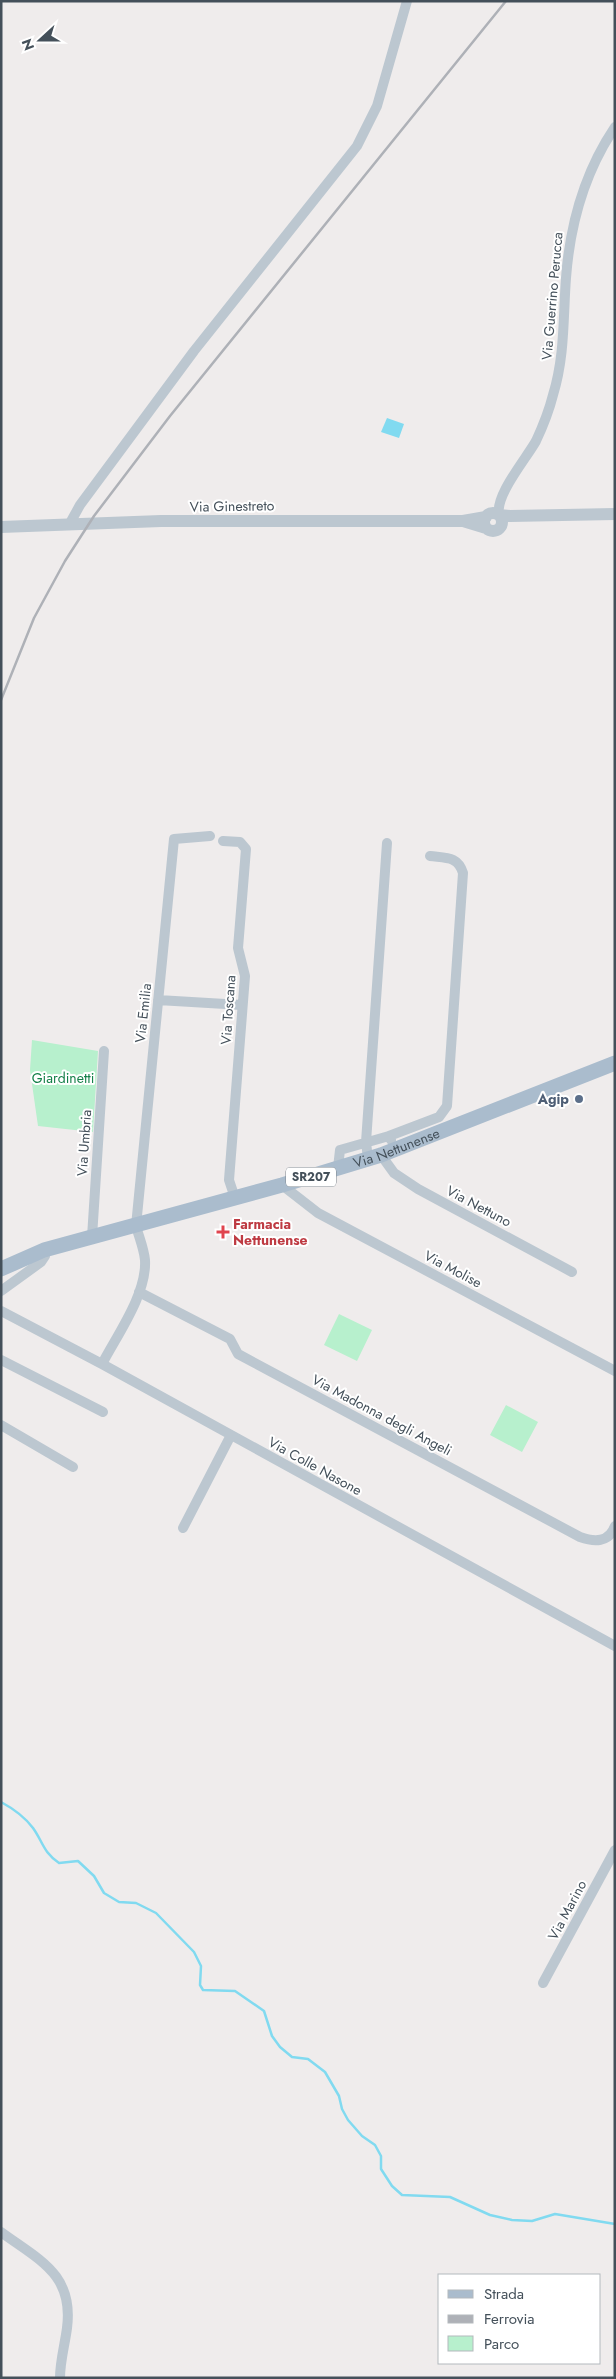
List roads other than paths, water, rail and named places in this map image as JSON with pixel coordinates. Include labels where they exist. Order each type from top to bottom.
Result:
[{"type":"main road","name":"Via Nettunense","points":[[1,1270],[44,1250],[282,1185],[375,1157],[615,1063]]},
{"type":"street","points":[[69,525],[80,505],[194,351],[357,146],[377,106],[407,1]]},
{"type":"street","name":"Via Guerrino Perucca","points":[[492,520],[503,494],[536,440],[553,397],[563,348],[566,273],[574,217],[590,172],[615,127]]},
{"type":"street","name":"Via Ginestreto","points":[[1,527],[289,520],[463,521],[492,520],[515,516],[615,514]]},
{"type":"street","name":"Via Emilia","points":[[136,1226],[174,839],[210,836]]},
{"type":"street","name":"Via Toscana","points":[[223,841],[240,842],[246,848],[238,948],[244,972],[229,1180],[234,1198]]},
{"type":"street","points":[[375,1157],[366,1142],[387,843]]},
{"type":"street","points":[[338,1168],[340,1150],[388,1136],[439,1117],[446,1106],[463,873],[460,864],[453,858],[430,856]]},
{"type":"street","points":[[158,1000],[242,1005]]},
{"type":"street","name":"Via Umbria","points":[[92,1237],[104,1051]]},
{"type":"street","points":[[388,1136],[398,1149]]},
{"type":"street","name":"Via Nettuno","points":[[375,1157],[418,1189],[572,1272]]},
{"type":"street","name":"Via Molise","points":[[282,1185],[318,1213],[615,1371]]},
{"type":"street","points":[[102,1364],[140,1292],[145,1265],[136,1226]]},
{"type":"street","points":[[1,1291],[41,1262],[44,1250]]},
{"type":"street","name":"Via Madonna degli Angeli","points":[[140,1292],[230,1340],[238,1354],[580,1536],[594,1541],[604,1539],[611,1534],[615,1526]]},
{"type":"street","name":"Via Colle Nasone","points":[[1,1311],[102,1364],[615,1646]]},
{"type":"street","points":[[1,1360],[102,1412]]},
{"type":"street","points":[[1,1425],[73,1467]]},
{"type":"street","points":[[183,1528],[231,1435]]},
{"type":"street","name":"Via Marino","points":[[543,1983],[615,1850]]},
{"type":"street","points":[[1,2232],[44,2264],[58,2278],[64,2288],[68,2320],[60,2378]]},
{"type":"water","points":[[387,418],[404,424],[399,438],[381,432]]},
{"type":"waterway","points":[[1,1802],[26,1820],[33,1828],[46,1851],[59,1863],[78,1861],[94,1876],[104,1893],[119,1902],[136,1903],[156,1913],[194,1952],[201,1966],[200,1985],[203,1990],[235,1991],[264,2011],[272,2036],[280,2047],[292,2057],[308,2059],[325,2072],[339,2096],[342,2109],[348,2120],[362,2136],[375,2145],[381,2156],[381,2169],[392,2186],[402,2195],[450,2197],[490,2215],[512,2220],[532,2221],[555,2214],[615,2224]]},
{"type":"railway","points":[[1,700],[34,618],[65,561],[94,516],[170,416],[506,1]]},
{"type":"place","name":"Agip","points":[[579,1099]]},
{"type":"place","name":"Farmacia Nettunense","points":[[223,1232]]},
{"type":"park label","name":"Giardinetti","points":[[63,1078]]}]
